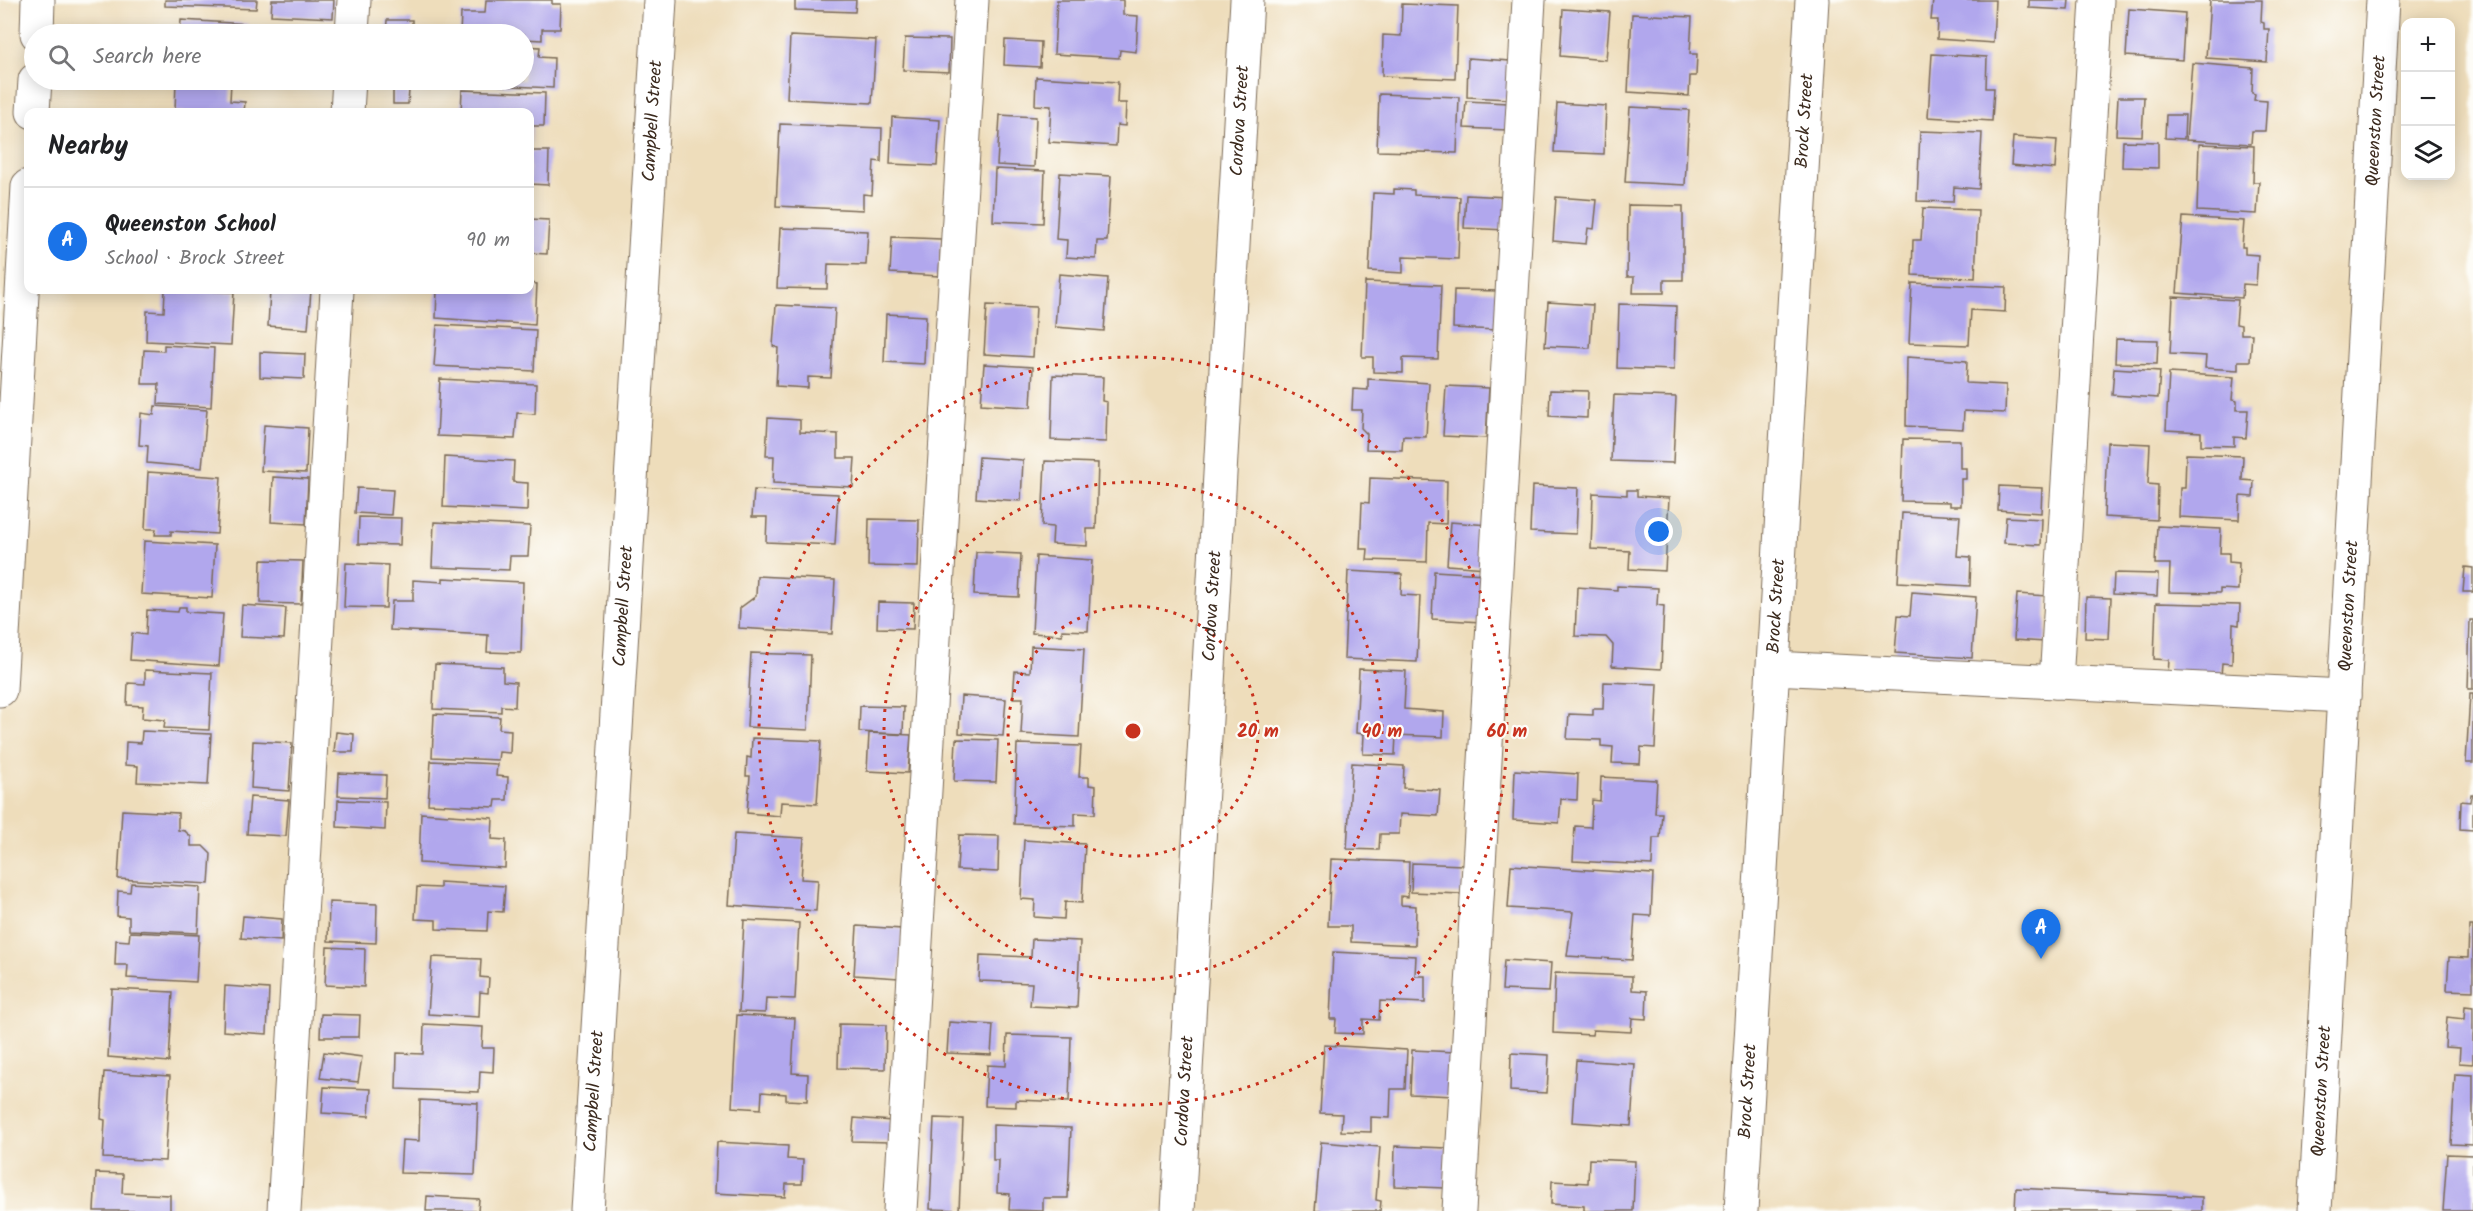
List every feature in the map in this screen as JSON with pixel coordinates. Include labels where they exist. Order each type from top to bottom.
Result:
[{"type":"street","points":[[37,24],[38,0]]},
{"type":"street","points":[[353,24],[354,0]]},
{"type":"street","name":"Campbell Street","points":[[587,1211],[660,0]]},
{"type":"street","points":[[900,1211],[972,0]]},
{"type":"street","name":"Cordova Street","points":[[1178,1211],[1247,0]]},
{"type":"street","points":[[1459,1211],[1530,0]]},
{"type":"street","name":"Brock Street","points":[[1741,1211],[1812,0]]},
{"type":"street","points":[[2056,682],[2097,0]]},
{"type":"street","name":"Queenston Street","points":[[2315,1211],[2383,0]]},
{"type":"street","points":[[33,108],[34,90]]},
{"type":"street","points":[[347,108],[348,90]]},
{"type":"street","points":[[0,690],[24,258]]},
{"type":"street","points":[[284,1211],[337,294]]},
{"type":"street","points":[[1773,668],[2344,696]]},
{"type":"building","points":[[165,0],[257,0],[256,9],[165,6]]},
{"type":"building","points":[[272,0],[334,0],[333,18],[271,15]]},
{"type":"building","points":[[486,0],[552,0],[552,4],[561,4],[560,29],[542,29],[542,40],[534,40],[534,24],[460,24],[461,13],[485,13]]},
{"type":"building","points":[[795,0],[856,0],[855,12],[795,10]]},
{"type":"building","points":[[1057,0],[1123,0],[1123,15],[1138,16],[1136,52],[1120,50],[1119,58],[1054,54]]},
{"type":"building","points":[[1933,0],[1995,0],[1993,43],[1937,39],[1938,20],[1931,20]]},
{"type":"building","points":[[2029,0],[2069,0],[2068,10],[2029,8]]},
{"type":"building","points":[[2210,0],[2262,0],[2261,22],[2264,23],[2264,29],[2269,29],[2267,62],[2206,58]]},
{"type":"building","points":[[1402,4],[1458,6],[1455,79],[1382,76],[1383,35],[1401,36]]},
{"type":"building","points":[[1563,9],[1610,12],[1606,60],[1560,56]]},
{"type":"building","points":[[2129,9],[2185,13],[2182,60],[2126,56]]},
{"type":"building","points":[[1632,14],[1692,17],[1690,54],[1697,54],[1696,76],[1690,76],[1689,96],[1628,92]]},
{"type":"building","points":[[181,20],[248,24],[181,24]]},
{"type":"building","points":[[387,20],[412,20],[412,24],[387,24]]},
{"type":"building","points":[[790,36],[876,40],[872,103],[787,99]]},
{"type":"building","points":[[905,38],[950,39],[949,72],[903,70]]},
{"type":"building","points":[[1005,40],[1041,42],[1040,67],[1004,65]]},
{"type":"building","points":[[534,47],[540,47],[539,57],[554,58],[553,88],[534,87]]},
{"type":"building","points":[[1932,54],[1987,57],[1986,88],[1994,88],[1992,121],[1928,117]]},
{"type":"building","points":[[1468,58],[1510,61],[1509,99],[1467,97]]},
{"type":"building","points":[[2192,63],[2253,68],[2254,100],[2267,101],[2265,131],[2252,131],[2251,144],[2186,140]]},
{"type":"building","points":[[1036,77],[1118,82],[1117,103],[1126,103],[1125,126],[1117,125],[1116,146],[1049,142],[1051,106],[1035,105]]},
{"type":"building","points":[[176,90],[231,90],[230,101],[245,102],[244,108],[175,108]]},
{"type":"building","points":[[393,90],[409,90],[408,104],[393,104]]},
{"type":"building","points":[[462,90],[545,93],[544,126],[534,126],[534,108],[461,108]]},
{"type":"building","points":[[1379,94],[1459,97],[1457,153],[1377,151]]},
{"type":"building","points":[[2118,97],[2144,97],[2142,136],[2116,135]]},
{"type":"building","points":[[1466,101],[1508,103],[1507,130],[1464,128]]},
{"type":"building","points":[[1557,103],[1606,106],[1604,154],[1554,152]]},
{"type":"building","points":[[1630,107],[1689,110],[1685,185],[1625,182]]},
{"type":"building","points":[[1000,115],[1036,117],[1034,167],[997,165]]},
{"type":"building","points":[[2166,115],[2185,115],[2184,139],[2165,138]]},
{"type":"building","points":[[892,117],[940,120],[937,166],[890,164]]},
{"type":"building","points":[[780,124],[882,128],[881,162],[874,161],[872,195],[863,194],[863,210],[776,206]]},
{"type":"building","points":[[1920,131],[1982,133],[1979,189],[1954,187],[1953,202],[1917,201]]},
{"type":"building","points":[[2013,137],[2057,140],[2055,169],[2011,165]]},
{"type":"building","points":[[2123,141],[2158,142],[2158,168],[2122,167]]},
{"type":"building","points":[[2199,144],[2254,146],[2253,182],[2259,182],[2257,214],[2197,211]]},
{"type":"building","points":[[534,151],[549,151],[548,185],[534,184]]},
{"type":"building","points":[[995,169],[1045,171],[1043,223],[993,221]]},
{"type":"building","points":[[1060,173],[1111,176],[1107,241],[1097,241],[1096,259],[1066,257],[1067,240],[1056,239]]},
{"type":"building","points":[[1394,189],[1414,190],[1414,195],[1460,197],[1458,259],[1403,257],[1403,273],[1369,271],[1373,193],[1394,194]]},
{"type":"building","points":[[1466,195],[1507,197],[1506,230],[1464,228]]},
{"type":"building","points":[[1556,197],[1597,200],[1594,229],[1588,228],[1586,244],[1553,241]]},
{"type":"building","points":[[1628,205],[1683,206],[1683,280],[1664,280],[1664,293],[1633,293],[1634,277],[1627,277]]},
{"type":"building","points":[[1923,208],[1978,210],[1975,278],[1912,275],[1913,240],[1921,240]]},
{"type":"building","points":[[2183,217],[2244,221],[2242,247],[2245,247],[2245,254],[2258,255],[2256,285],[2243,284],[2242,298],[2177,293]]},
{"type":"building","points":[[534,219],[549,220],[547,254],[534,253]]},
{"type":"building","points":[[780,228],[868,231],[866,265],[828,264],[827,289],[777,288]]},
{"type":"building","points":[[892,237],[941,239],[939,276],[890,273]]},
{"type":"building","points":[[1059,274],[1108,278],[1104,331],[1055,327]]},
{"type":"building","points":[[1365,282],[1441,285],[1438,359],[1403,358],[1403,373],[1373,372],[1373,357],[1362,357]]},
{"type":"building","points":[[1912,283],[2006,287],[2005,312],[1971,310],[1969,345],[1909,343]]},
{"type":"building","points":[[534,284],[537,284],[535,325],[436,318],[437,294],[534,294]]},
{"type":"building","points":[[1454,290],[1499,291],[1497,330],[1453,328]]},
{"type":"building","points":[[165,294],[234,294],[231,345],[146,341],[147,311],[164,312]]},
{"type":"building","points":[[270,294],[311,294],[308,329],[268,326]]},
{"type":"building","points":[[2173,297],[2238,300],[2236,324],[2241,325],[2241,334],[2252,334],[2250,361],[2238,361],[2238,370],[2205,368],[2206,356],[2170,354]]},
{"type":"building","points":[[1548,302],[1593,305],[1590,348],[1545,346]]},
{"type":"building","points":[[1619,304],[1676,306],[1674,370],[1617,368]]},
{"type":"building","points":[[776,305],[835,308],[831,378],[808,377],[808,388],[776,386],[778,348],[773,346]]},
{"type":"building","points":[[987,305],[1036,307],[1033,357],[984,354]]},
{"type":"building","points":[[886,314],[926,316],[924,364],[884,362]]},
{"type":"building","points":[[437,325],[536,330],[534,371],[434,366]]},
{"type":"building","points":[[2116,339],[2158,340],[2157,364],[2115,363]]},
{"type":"building","points":[[164,345],[214,348],[211,407],[158,404],[159,384],[142,384],[144,350],[164,351]]},
{"type":"building","points":[[260,352],[305,354],[304,379],[260,377]]},
{"type":"building","points":[[1907,357],[1967,361],[1966,383],[2006,385],[2005,413],[1964,411],[1963,429],[1906,426]]},
{"type":"building","points":[[984,364],[1033,367],[1031,407],[981,404]]},
{"type":"building","points":[[2114,368],[2160,371],[2158,398],[2112,395]]},
{"type":"building","points":[[2169,373],[2234,377],[2232,400],[2237,401],[2237,410],[2248,410],[2246,438],[2234,437],[2234,446],[2201,445],[2201,432],[2166,430]]},
{"type":"building","points":[[1053,375],[1103,377],[1102,401],[1107,402],[1106,442],[1051,440]]},
{"type":"building","points":[[440,379],[536,384],[535,414],[517,413],[515,439],[437,436]]},
{"type":"building","points":[[1368,379],[1429,383],[1426,437],[1403,436],[1402,450],[1366,449],[1367,434],[1361,428],[1362,410],[1352,410],[1353,389],[1368,390]]},
{"type":"building","points":[[1446,386],[1489,388],[1486,438],[1443,436]]},
{"type":"building","points":[[1550,390],[1588,391],[1587,418],[1549,416]]},
{"type":"building","points":[[1614,395],[1676,397],[1673,463],[1611,461]]},
{"type":"building","points":[[155,406],[207,410],[202,468],[147,463],[148,446],[139,445],[141,413],[154,415]]},
{"type":"building","points":[[768,418],[800,420],[800,432],[838,434],[838,458],[855,458],[853,487],[773,483],[774,456],[766,456]]},
{"type":"building","points":[[264,425],[308,428],[306,473],[261,471]]},
{"type":"building","points":[[1903,439],[1960,440],[1960,468],[1966,468],[1966,479],[1961,479],[1961,506],[1950,506],[1950,502],[1901,501]]},
{"type":"building","points":[[2107,442],[2150,444],[2148,484],[2158,485],[2157,520],[2104,517]]},
{"type":"building","points":[[2186,454],[2243,456],[2242,480],[2254,481],[2253,497],[2240,496],[2239,520],[2179,517],[2180,488],[2185,488]]},
{"type":"building","points":[[445,457],[514,461],[513,482],[528,483],[527,511],[443,507]]},
{"type":"building","points":[[979,457],[1023,460],[1021,501],[976,498]]},
{"type":"building","points":[[1045,461],[1098,463],[1096,529],[1087,529],[1087,546],[1052,544],[1053,527],[1042,526]]},
{"type":"building","points":[[148,472],[221,477],[217,534],[171,531],[171,535],[155,535],[156,529],[145,529]]},
{"type":"building","points":[[273,477],[308,479],[306,524],[271,522]]},
{"type":"building","points":[[1370,478],[1447,481],[1446,524],[1428,523],[1427,562],[1367,560],[1368,549],[1360,549],[1362,502],[1369,503]]},
{"type":"building","points":[[1532,486],[1578,488],[1576,534],[1530,532]]},
{"type":"building","points":[[1999,486],[2042,488],[2041,513],[1998,510]]},
{"type":"building","points":[[357,488],[393,490],[391,515],[355,513]]},
{"type":"building","points":[[754,490],[838,494],[835,545],[766,542],[767,517],[752,517]]},
{"type":"building","points":[[1627,490],[1637,490],[1637,496],[1669,498],[1665,571],[1629,569],[1630,551],[1591,549],[1593,493],[1627,495]]},
{"type":"building","points":[[1902,513],[1960,516],[1957,556],[1971,557],[1970,586],[1898,582]]},
{"type":"building","points":[[359,517],[401,518],[400,545],[358,544]]},
{"type":"building","points":[[2006,517],[2042,519],[2041,545],[2004,543]]},
{"type":"building","points":[[869,519],[919,520],[918,567],[868,566]]},
{"type":"building","points":[[434,522],[530,526],[528,556],[510,556],[509,570],[432,567]]},
{"type":"building","points":[[1450,522],[1488,525],[1486,568],[1447,565]]},
{"type":"building","points":[[2157,526],[2221,529],[2220,553],[2229,553],[2229,562],[2239,563],[2238,590],[2220,589],[2220,593],[2169,592],[2170,564],[2155,564]]},
{"type":"building","points":[[144,541],[215,545],[212,598],[141,594]]},
{"type":"building","points":[[976,552],[1021,554],[1019,597],[974,595]]},
{"type":"building","points":[[1036,556],[1092,560],[1088,631],[1062,630],[1062,635],[1032,633]]},
{"type":"building","points":[[261,560],[303,561],[301,604],[260,603]]},
{"type":"building","points":[[346,563],[388,565],[386,608],[344,607]]},
{"type":"building","points":[[2465,567],[2473,568],[2473,592],[2463,592]]},
{"type":"building","points":[[1348,571],[1402,574],[1401,595],[1420,596],[1417,662],[1344,659]]},
{"type":"building","points":[[1434,571],[1484,574],[1481,622],[1432,619]]},
{"type":"building","points":[[2114,573],[2158,574],[2157,596],[2113,594]]},
{"type":"building","points":[[757,576],[835,580],[832,634],[739,628],[740,608],[756,596]]},
{"type":"building","points":[[443,578],[523,582],[521,653],[487,652],[488,635],[390,630],[392,601],[413,601],[413,580],[443,582]]},
{"type":"building","points":[[1617,586],[1658,588],[1657,605],[1664,606],[1661,669],[1612,666],[1613,645],[1606,637],[1575,636],[1577,587],[1617,590]]},
{"type":"building","points":[[1912,592],[1976,597],[1972,658],[1895,653],[1898,615],[1910,616]]},
{"type":"building","points":[[2017,594],[2047,596],[2045,642],[2014,640]]},
{"type":"building","points":[[2086,597],[2111,598],[2109,639],[2085,638]]},
{"type":"building","points":[[878,602],[914,603],[913,629],[877,628]]},
{"type":"building","points":[[2156,603],[2240,605],[2239,625],[2233,624],[2232,664],[2222,663],[2221,677],[2168,675],[2169,660],[2154,659]]},
{"type":"building","points":[[242,605],[286,608],[284,639],[240,637]]},
{"type":"building","points":[[179,607],[186,607],[186,612],[223,614],[219,666],[130,660],[132,633],[146,635],[147,610],[178,612]]},
{"type":"building","points":[[2470,620],[2473,620],[2473,689],[2468,689]]},
{"type":"building","points":[[1031,646],[1084,649],[1079,737],[1021,734],[1023,698],[1013,698],[1015,671],[1030,672]]},
{"type":"building","points":[[751,653],[811,655],[808,730],[747,727]]},
{"type":"building","points":[[435,664],[503,667],[503,681],[516,682],[515,707],[501,706],[501,712],[433,709]]},
{"type":"building","points":[[1359,669],[1406,671],[1404,709],[1444,712],[1443,737],[1396,735],[1395,755],[1363,754],[1364,734],[1356,733]]},
{"type":"building","points":[[145,670],[212,673],[209,730],[164,728],[165,720],[142,718],[143,706],[127,705],[128,683],[145,684]]},
{"type":"building","points":[[1604,682],[1658,684],[1655,748],[1641,747],[1640,764],[1612,763],[1613,747],[1601,746],[1601,740],[1567,739],[1569,714],[1593,715],[1593,709],[1603,709]]},
{"type":"building","points":[[2470,694],[2473,694],[2473,763],[2466,763]]},
{"type":"building","points":[[961,696],[1006,699],[1003,736],[959,733]]},
{"type":"building","points":[[860,706],[904,707],[903,734],[859,732]]},
{"type":"building","points":[[434,714],[500,717],[499,729],[511,730],[510,753],[499,752],[498,760],[432,757]]},
{"type":"building","points":[[142,731],[211,734],[208,785],[137,782],[138,766],[125,765],[126,742],[141,743]]},
{"type":"building","points":[[336,732],[354,734],[353,752],[334,752]]},
{"type":"building","points":[[869,733],[911,735],[908,773],[867,771]]},
{"type":"building","points":[[752,738],[821,741],[817,804],[781,802],[780,816],[747,813],[750,776],[746,776],[747,757],[751,758]]},
{"type":"building","points":[[956,739],[998,740],[996,782],[954,781]]},
{"type":"building","points":[[253,741],[292,743],[289,791],[251,788]]},
{"type":"building","points":[[1017,744],[1081,746],[1079,777],[1089,777],[1089,785],[1096,786],[1095,814],[1075,813],[1075,826],[1014,824]]},
{"type":"building","points":[[431,761],[497,764],[496,776],[508,777],[507,800],[496,800],[495,807],[428,804]]},
{"type":"building","points":[[1352,763],[1404,766],[1403,788],[1440,790],[1438,816],[1400,814],[1399,834],[1380,834],[1379,850],[1347,849]]},
{"type":"building","points":[[1515,770],[1578,774],[1577,800],[1561,799],[1559,823],[1513,820]]},
{"type":"building","points":[[339,773],[386,775],[385,798],[338,796]]},
{"type":"building","points":[[1601,777],[1657,780],[1655,813],[1662,813],[1660,838],[1653,838],[1652,865],[1573,861],[1575,826],[1591,827],[1592,800],[1600,801]]},
{"type":"building","points":[[2471,794],[2473,794],[2473,830],[2460,829],[2461,801],[2470,802]]},
{"type":"building","points":[[250,797],[289,800],[286,836],[247,834]]},
{"type":"building","points":[[338,800],[386,802],[385,830],[337,827]]},
{"type":"building","points":[[122,810],[178,813],[178,830],[185,831],[191,837],[191,846],[203,846],[211,854],[209,884],[118,879]]},
{"type":"building","points":[[421,813],[493,818],[492,839],[506,840],[505,868],[419,863]]},
{"type":"building","points":[[734,834],[804,838],[801,879],[818,880],[816,911],[729,905]]},
{"type":"building","points":[[959,835],[999,836],[998,872],[957,870]]},
{"type":"building","points":[[1024,840],[1085,844],[1082,903],[1065,902],[1064,919],[1034,917],[1035,900],[1021,899]]},
{"type":"building","points":[[1331,859],[1409,862],[1408,897],[1401,896],[1401,905],[1416,906],[1415,945],[1351,942],[1351,926],[1328,926]]},
{"type":"building","points":[[1412,863],[1463,865],[1462,894],[1411,892]]},
{"type":"building","points":[[1511,865],[1653,874],[1651,916],[1635,915],[1632,960],[1567,956],[1573,912],[1508,908]]},
{"type":"building","points":[[440,882],[505,886],[503,912],[488,911],[487,931],[436,929],[436,920],[415,919],[417,887],[440,888]]},
{"type":"building","points":[[131,883],[200,887],[198,933],[129,930],[129,917],[117,916],[118,891],[130,892]]},
{"type":"building","points":[[329,902],[377,904],[376,943],[328,941]]},
{"type":"building","points":[[243,916],[282,919],[281,941],[241,938]]},
{"type":"building","points":[[744,920],[799,923],[795,999],[766,998],[765,1013],[739,1012]]},
{"type":"building","points":[[857,926],[902,929],[899,978],[854,975]]},
{"type":"building","points":[[2469,926],[2473,926],[2473,991],[2447,990],[2449,957],[2468,958]]},
{"type":"building","points":[[130,932],[199,935],[196,982],[127,978],[128,965],[115,965],[116,940],[129,941]]},
{"type":"building","points":[[1032,939],[1080,941],[1077,1008],[1030,1006],[1032,983],[979,981],[980,955],[1031,957]]},
{"type":"building","points":[[327,947],[365,949],[364,987],[325,985]]},
{"type":"building","points":[[1333,952],[1416,956],[1415,976],[1425,976],[1425,1003],[1380,1001],[1379,1020],[1363,1019],[1363,1034],[1335,1033],[1336,1019],[1330,1019]]},
{"type":"building","points":[[432,957],[481,959],[480,977],[489,978],[488,993],[480,992],[479,1017],[428,1014]]},
{"type":"building","points":[[1504,960],[1551,963],[1549,992],[1502,990]]},
{"type":"building","points":[[1555,973],[1632,976],[1632,990],[1647,991],[1646,1019],[1632,1018],[1631,1032],[1593,1030],[1592,1035],[1553,1033]]},
{"type":"building","points":[[225,986],[269,989],[267,1034],[223,1031]]},
{"type":"building","points":[[112,989],[173,992],[169,1062],[108,1057]]},
{"type":"building","points":[[2465,1006],[2473,1007],[2473,1064],[2459,1063],[2460,1048],[2445,1047],[2447,1017],[2464,1019]]},
{"type":"building","points":[[321,1014],[360,1015],[359,1037],[320,1037]]},
{"type":"building","points":[[737,1015],[795,1018],[792,1073],[808,1074],[807,1101],[786,1100],[786,1094],[762,1092],[761,1109],[732,1107]]},
{"type":"building","points":[[949,1022],[993,1025],[991,1055],[947,1053]]},
{"type":"building","points":[[424,1024],[483,1027],[482,1048],[494,1048],[493,1072],[480,1071],[479,1092],[396,1089],[397,1053],[423,1054]]},
{"type":"building","points":[[839,1024],[886,1025],[885,1069],[838,1068]]},
{"type":"building","points":[[1007,1035],[1071,1037],[1069,1102],[1016,1100],[1016,1107],[985,1106],[987,1065],[1006,1066]]},
{"type":"building","points":[[1324,1045],[1407,1050],[1405,1089],[1391,1089],[1390,1118],[1371,1117],[1371,1132],[1341,1131],[1342,1114],[1320,1113]]},
{"type":"building","points":[[1412,1050],[1455,1052],[1454,1096],[1410,1094]]},
{"type":"building","points":[[324,1052],[362,1057],[358,1082],[320,1078]]},
{"type":"building","points":[[1511,1053],[1549,1055],[1547,1093],[1510,1091]]},
{"type":"building","points":[[1576,1060],[1635,1064],[1631,1126],[1572,1122]]},
{"type":"building","points":[[104,1072],[170,1076],[165,1161],[103,1158],[105,1120],[101,1119]]},
{"type":"building","points":[[2455,1074],[2473,1075],[2473,1145],[2451,1144]]},
{"type":"building","points":[[324,1087],[371,1089],[369,1116],[322,1113]]},
{"type":"building","points":[[420,1100],[478,1103],[475,1175],[400,1173],[402,1140],[419,1141]]},
{"type":"building","points":[[854,1118],[892,1121],[890,1142],[852,1141]]},
{"type":"building","points":[[934,1118],[963,1119],[959,1210],[930,1209]]},
{"type":"building","points":[[993,1125],[1071,1128],[1068,1198],[1043,1198],[1043,1211],[1009,1210],[1010,1194],[997,1193],[998,1160],[993,1160]]},
{"type":"building","points":[[717,1142],[788,1146],[787,1159],[803,1160],[802,1184],[786,1184],[785,1197],[715,1193]]},
{"type":"building","points":[[1321,1142],[1380,1147],[1376,1200],[1381,1201],[1380,1211],[1315,1211]]},
{"type":"building","points":[[1395,1146],[1447,1148],[1445,1188],[1394,1186]]},
{"type":"building","points":[[2447,1154],[2473,1155],[2473,1211],[2443,1211]]},
{"type":"building","points":[[1589,1159],[1635,1161],[1633,1211],[1584,1211],[1584,1206],[1551,1204],[1552,1181],[1588,1183]]},
{"type":"building","points":[[96,1173],[123,1174],[122,1193],[170,1195],[170,1211],[94,1211]]},
{"type":"building","points":[[2016,1188],[2202,1197],[2202,1211],[2015,1211]]},
{"type":"building","points":[[427,1196],[479,1199],[478,1211],[426,1211]]},
{"type":"place","name":"Queenston School","points":[[2041,959]]}]
